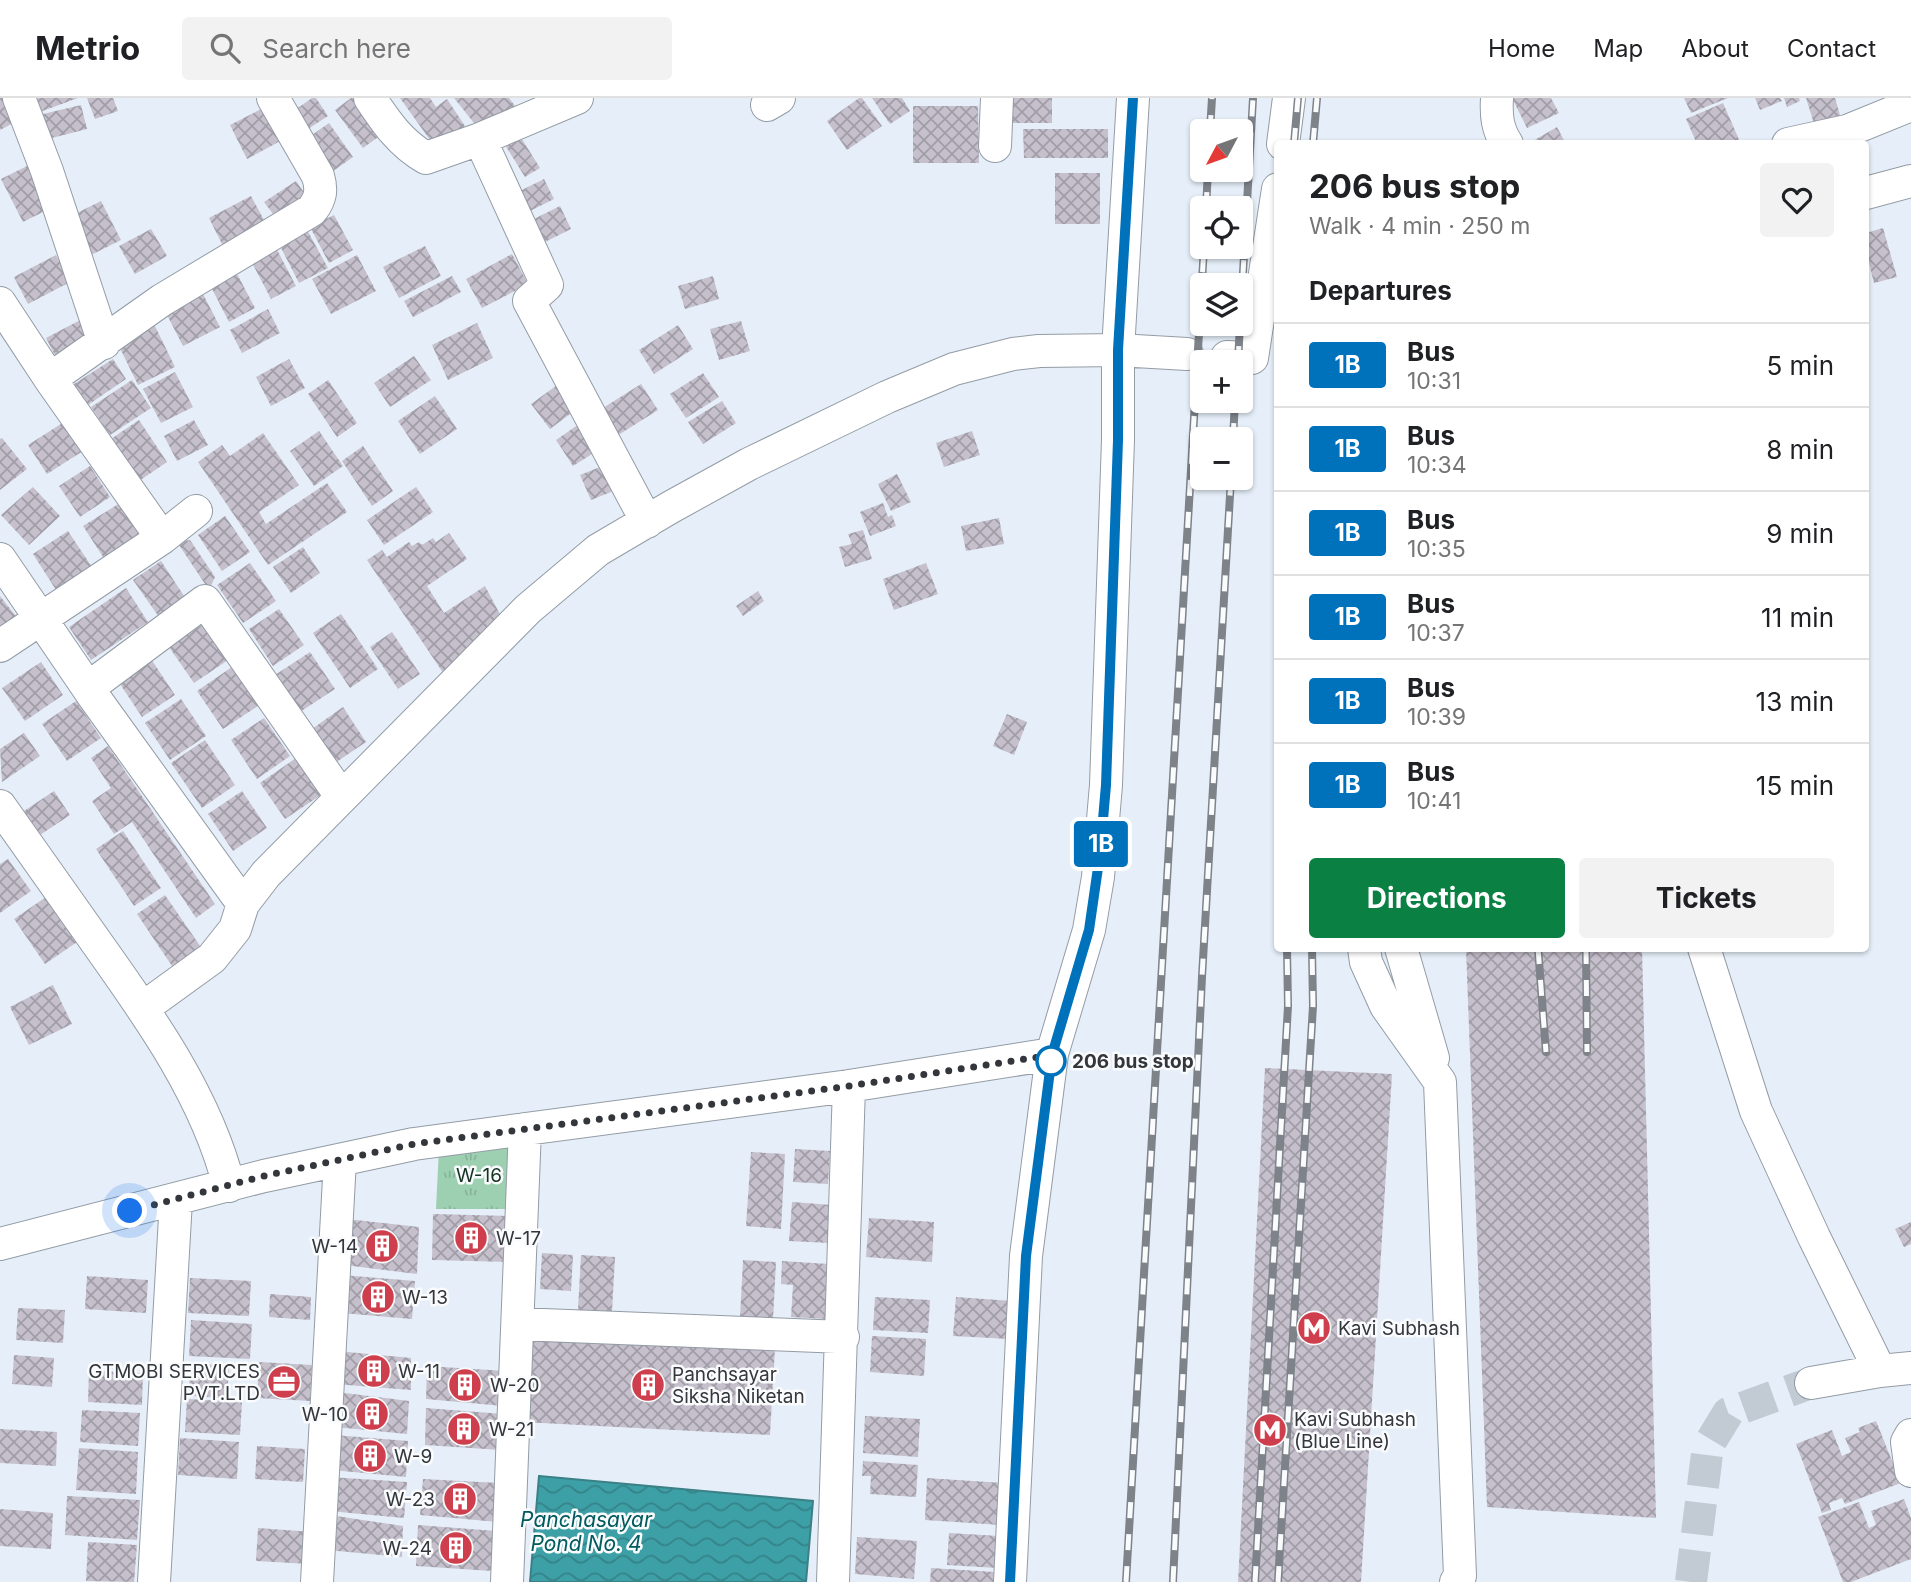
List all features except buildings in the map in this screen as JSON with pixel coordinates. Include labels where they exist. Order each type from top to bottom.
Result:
[{"type":"street","points":[[19,98],[47,172],[104,343]]},
{"type":"street","points":[[50,379],[162,300],[312,210],[320,200],[318,176],[274,98]]},
{"type":"street","points":[[370,98],[409,148],[426,158],[480,139],[577,98]]},
{"type":"street","points":[[995,146],[997,98]]},
{"type":"street","points":[[1010,1582],[1026,1256],[1052,1055],[1089,930],[1098,877],[1106,785],[1118,440],[1118,350],[1133,98]]},
{"type":"street","points":[[1284,140],[1289,98]]},
{"type":"street","points":[[1497,98],[1496,113],[1500,133],[1504,140]]},
{"type":"street","points":[[1806,140],[1847,131],[1911,105]]},
{"type":"street","points":[[480,139],[547,285],[529,301],[647,522]]},
{"type":"street","points":[[1869,192],[1911,181]]},
{"type":"street","points":[[1253,351],[1274,214]]},
{"type":"street","points":[[0,303],[162,538]]},
{"type":"street","points":[[143,1008],[212,958],[235,929],[243,904],[266,874],[528,609],[598,550],[749,464],[887,397],[954,369],[1013,354],[1039,351],[1118,350],[1187,354]]},
{"type":"street","points":[[0,646],[162,538],[197,511]]},
{"type":"street","points":[[0,559],[88,688],[243,904]]},
{"type":"street","points":[[88,688],[205,601],[341,796]]},
{"type":"street","points":[[0,806],[143,1008],[168,1049],[223,1161],[229,1186]]},
{"type":"street","points":[[1365,952],[1366,962],[1385,1006],[1440,1083]]},
{"type":"street","points":[[1402,952],[1440,1083],[1460,1576],[1456,1582]]},
{"type":"street","points":[[1705,952],[1756,1111],[1880,1371]]},
{"type":"street","points":[[0,1244],[229,1186],[414,1144],[849,1086],[1052,1055]]},
{"type":"street","points":[[833,1582],[849,1086]]},
{"type":"street","points":[[507,1582],[525,1129]]},
{"type":"street","points":[[317,1582],[340,1160]]},
{"type":"street","points":[[154,1582],[176,1200]]},
{"type":"street","points":[[518,1324],[843,1337]]},
{"type":"street","points":[[1811,1383],[1911,1368]]},
{"type":"street","points":[[1911,1435],[1907,1442],[1911,1471]]},
{"type":"green space","name":"W-16","points":[[517,1136],[510,1209],[436,1209],[439,1147]]},
{"type":"water","name":"Panchasayar Pond No. 4","points":[[539,1476],[813,1501],[806,1582],[530,1582]]},
{"type":"tunnel","points":[[1691,1582],[1708,1446],[1728,1413],[1811,1383]]},
{"type":"railway","points":[[1211,119],[1212,98]]},
{"type":"railway","points":[[1243,273],[1253,98]]},
{"type":"railway","points":[[1294,140],[1298,98]]},
{"type":"railway","points":[[1313,140],[1317,98]]},
{"type":"railway","points":[[1207,182],[1207,196]]},
{"type":"railway","points":[[1126,1582],[1203,259]]},
{"type":"railway","points":[[1239,336],[1239,350]]},
{"type":"railway","points":[[1234,413],[1234,427]]},
{"type":"railway","points":[[1173,1582],[1202,977],[1230,490]]},
{"type":"railway","points":[[1255,1582],[1288,1006],[1287,952]]},
{"type":"railway","points":[[1278,1582],[1313,1006],[1312,952]]},
{"type":"railway","points":[[1538,952],[1546,1052]]},
{"type":"railway","points":[[1586,952],[1587,1052]]},
{"type":"bus line","name":"1B","points":[[1010,1582],[1026,1256],[1052,1055],[1089,930],[1098,877],[1106,785],[1118,440],[1118,350],[1133,98]]},
{"type":"place","name":"206 bus stop","points":[[1051,1061]]},
{"type":"place","name":"W-17","points":[[471,1238]]},
{"type":"place","name":"W-14","points":[[382,1246]]},
{"type":"place","name":"W-13","points":[[378,1297]]},
{"type":"place","name":"Kavi Subhash","points":[[1314,1328]]},
{"type":"place","name":"W-11","points":[[374,1371]]},
{"type":"place","name":"GTMOBI SERVICES PVT.LTD","points":[[284,1382]]},
{"type":"place","name":"W-20","points":[[465,1385]]},
{"type":"place","name":"Panchsayar Siksha Niketan","points":[[648,1385]]},
{"type":"place","name":"W-10","points":[[372,1414]]},
{"type":"place","name":"W-21","points":[[464,1429]]},
{"type":"place","name":"Kavi Subhash (Blue Line)","points":[[1270,1430]]},
{"type":"place","name":"W-9","points":[[370,1456]]},
{"type":"place","name":"W-23","points":[[460,1499]]},
{"type":"place","name":"W-24","points":[[456,1548]]},
{"type":"route","points":[[130,1211],[264,1176],[414,1144],[849,1086],[1052,1055],[1051,1061]]}]
